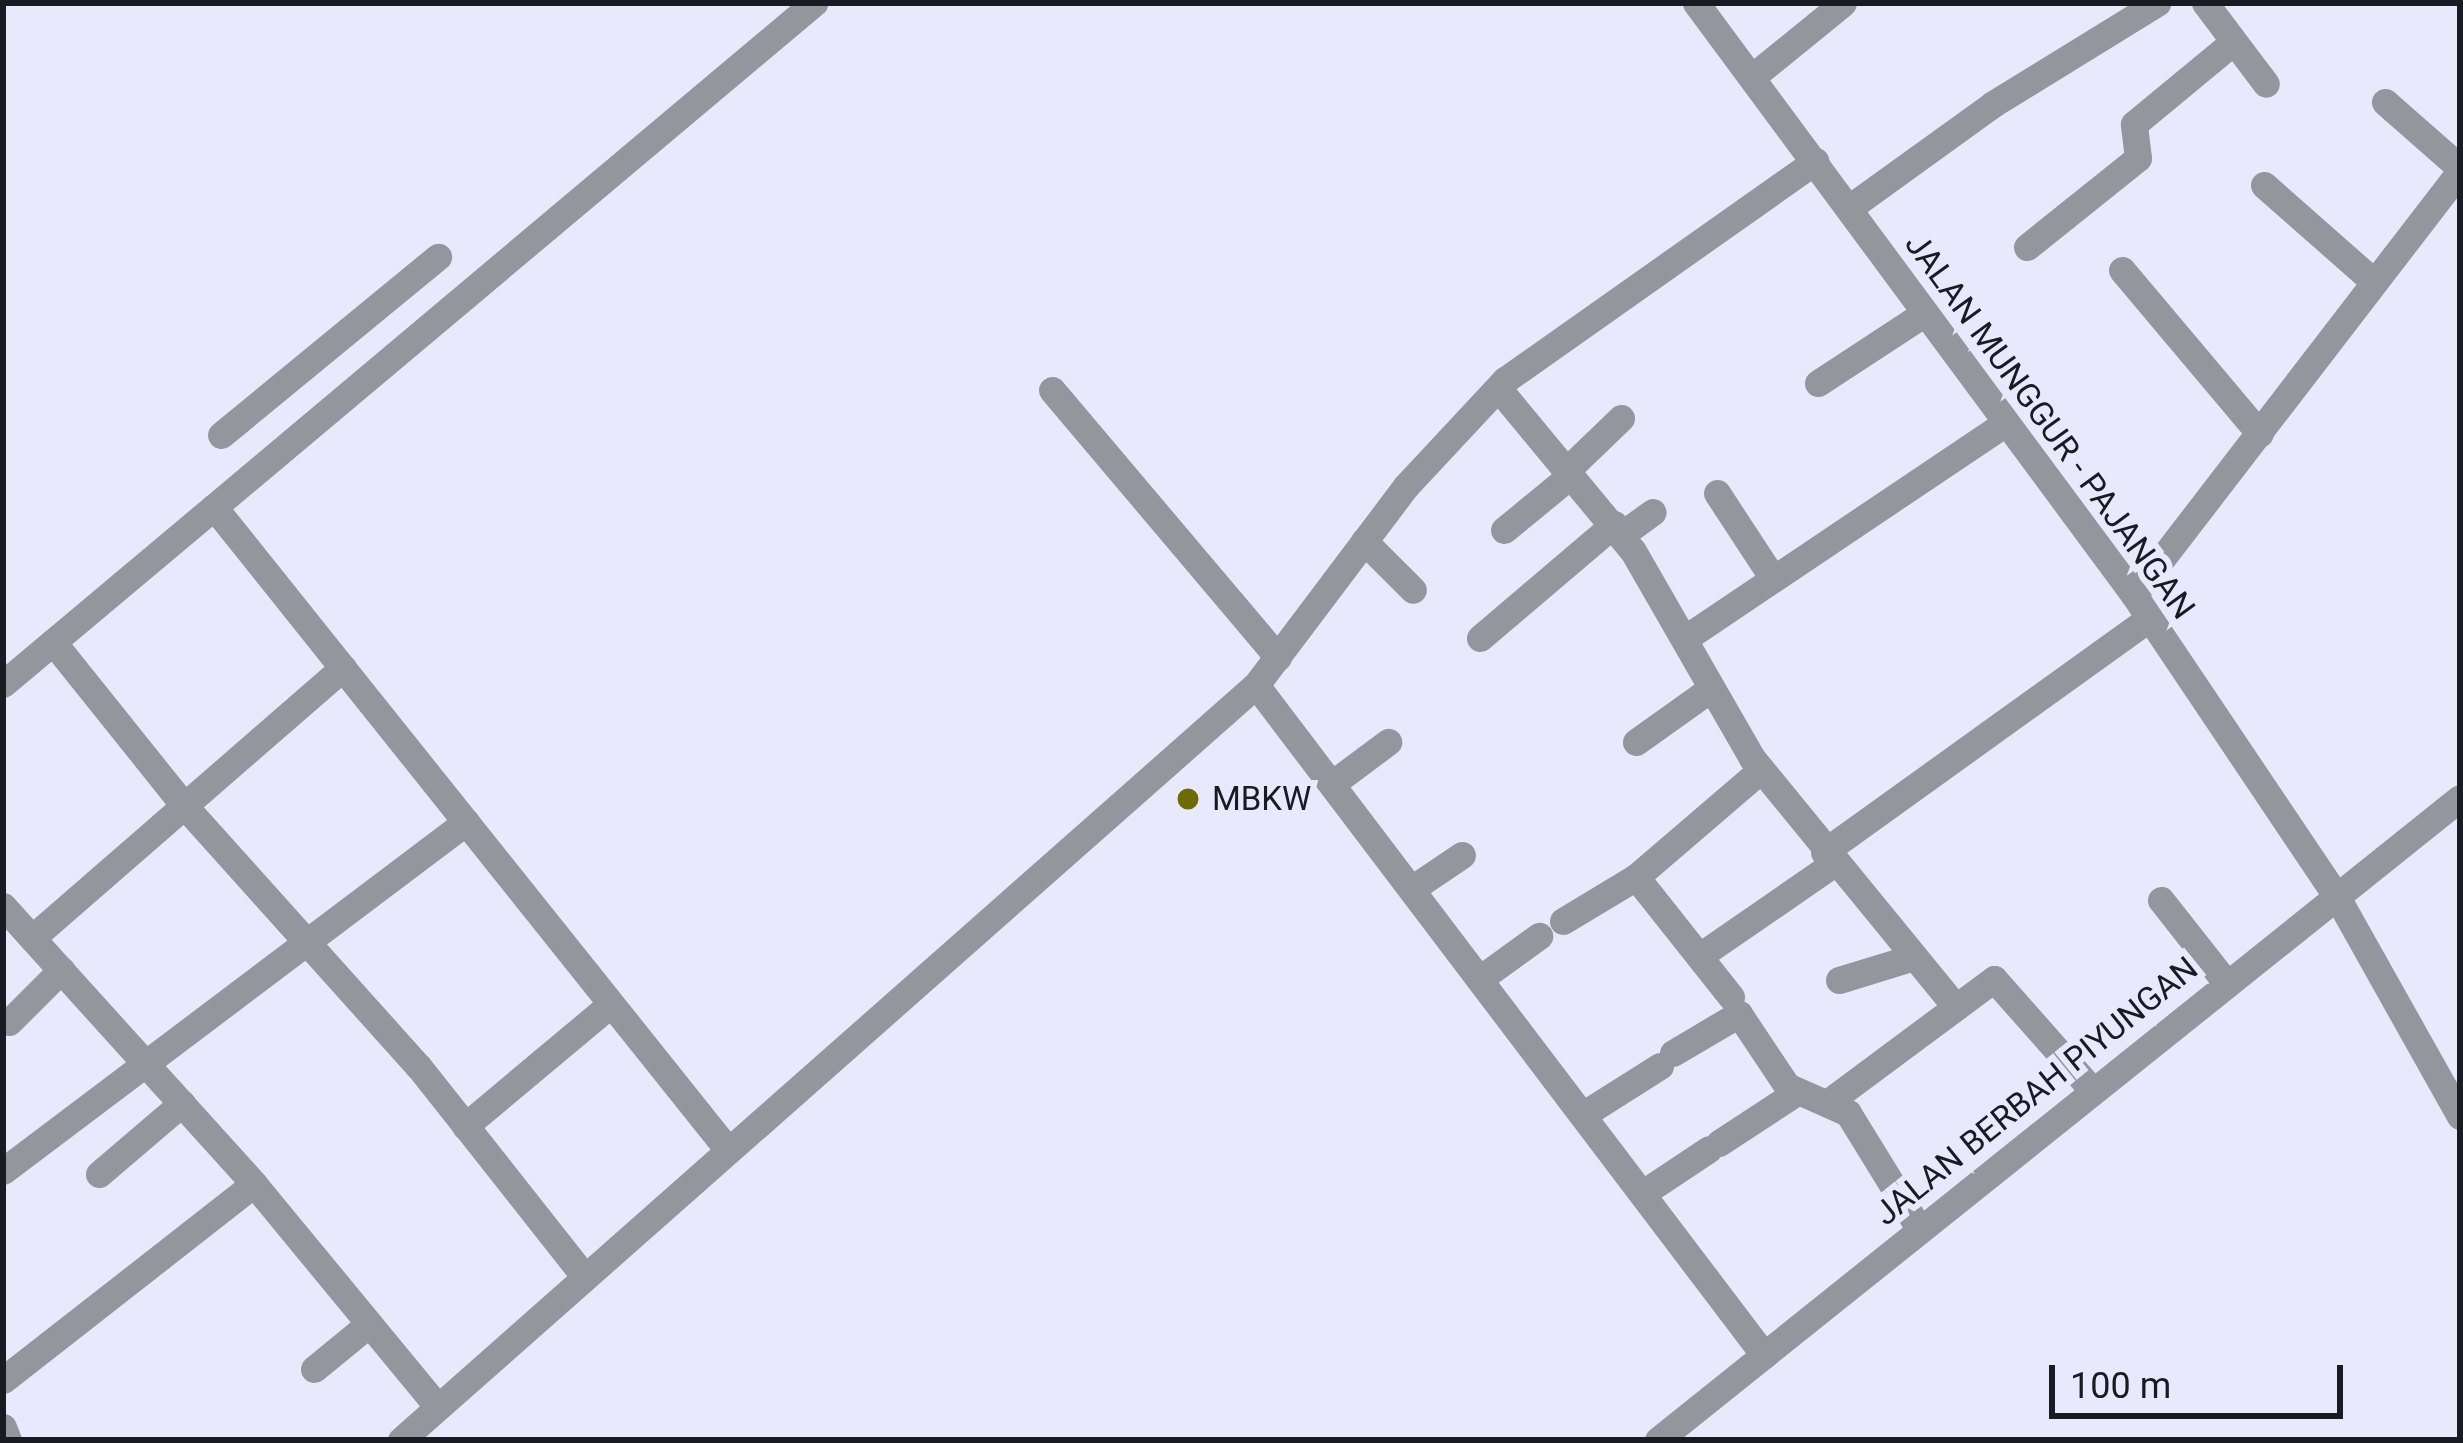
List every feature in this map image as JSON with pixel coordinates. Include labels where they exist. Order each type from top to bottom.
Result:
[{"type":"street","points":[[3,684],[814,3]]},
{"type":"street","name":"JALAN MUNGGUR - PAJANGAN","points":[[1696,3],[2140,608],[2337,897],[2460,1116]]},
{"type":"street","points":[[1752,77],[1843,3]]},
{"type":"street","points":[[1849,208],[1993,104],[2157,3]]},
{"type":"street","points":[[2205,3],[2266,84]]},
{"type":"street","points":[[2026,247],[2138,158],[2134,124],[2232,44]]},
{"type":"street","points":[[1701,955],[2140,608],[2260,434],[2460,169],[2385,102]]},
{"type":"street","points":[[401,1440],[1256,685],[1364,541],[1498,388],[1815,161]]},
{"type":"street","points":[[2264,185],[2374,283]]},
{"type":"street","points":[[221,435],[438,257]]},
{"type":"street","points":[[2122,270],[2260,434]]},
{"type":"street","points":[[1818,383],[1925,314]]},
{"type":"street","points":[[322,351],[354,390]]},
{"type":"street","points":[[1498,388],[1617,530],[1687,637],[1709,690],[1761,770],[1956,1007]]},
{"type":"street","points":[[1052,390],[1278,657]]},
{"type":"street","points":[[1504,530],[1621,418]]},
{"type":"street","points":[[1687,637],[2004,424]]},
{"type":"street","points":[[1717,493],[1772,577]]},
{"type":"street","points":[[214,507],[728,1150]]},
{"type":"street","points":[[1480,638],[1617,530],[1652,512]]},
{"type":"street","points":[[1364,541],[1413,590]]},
{"type":"street","points":[[53,643],[181,802],[310,943],[465,1126],[584,1276]]},
{"type":"street","points":[[343,668],[181,802],[14,924],[254,1184],[436,1406]]},
{"type":"street","points":[[1256,685],[1764,1355]]},
{"type":"street","points":[[1636,742],[1709,690]]},
{"type":"street","points":[[1333,783],[1388,742]]},
{"type":"street","points":[[1481,978],[1551,928],[1636,877],[1761,770]]},
{"type":"street","name":"JALAN BERBAH PIYUNGAN","points":[[1658,1440],[2460,798]]},
{"type":"street","points":[[3,1171],[466,822]]},
{"type":"street","points":[[1413,888],[1462,855]]},
{"type":"street","points":[[1636,877],[1701,955],[1797,1092],[1831,1100],[1857,1126],[1920,1230]]},
{"type":"street","points":[[2161,900],[2228,984]]},
{"type":"street","points":[[1839,980],[1914,957]]},
{"type":"street","points":[[9,1022],[61,970]]},
{"type":"street","points":[[1831,1100],[1994,979],[2093,1091]]},
{"type":"street","points":[[465,1126],[611,1004]]},
{"type":"street","points":[[1584,1114],[1737,1009]]},
{"type":"street","points":[[1642,1193],[1797,1092]]},
{"type":"street","points":[[99,1174],[182,1103]]},
{"type":"street","points":[[3,1380],[254,1184]]},
{"type":"street","points":[[314,1369],[369,1324]]},
{"type":"street","points":[[3,1427],[8,1440]]},
{"type":"place","name":"MBKW","points":[[1188,799]]}]
